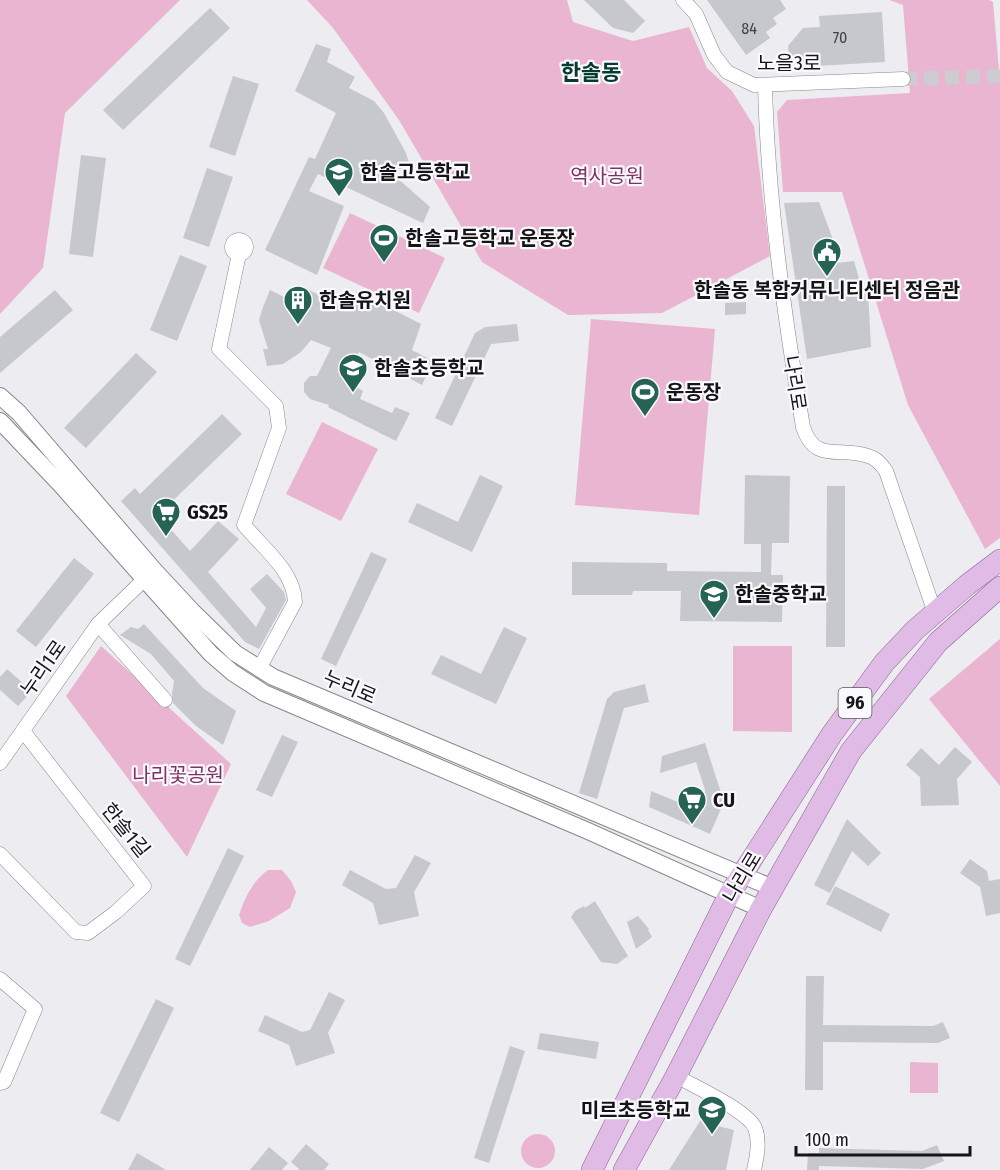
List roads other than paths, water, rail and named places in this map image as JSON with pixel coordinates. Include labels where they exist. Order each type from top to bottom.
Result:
[{"type":"main road","name":"나리로","points":[[592,1170],[729,896],[832,734],[884,663],[915,630],[1000,560]]},
{"type":"main road","name":"나리로","points":[[624,1170],[676,1076],[761,909],[851,751],[938,642],[1000,587]]},
{"type":"street","name":"노을3로","points":[[683,0],[696,14],[714,55],[727,72],[754,85],[903,79]]},
{"type":"street","name":"나리로","points":[[765,86],[776,241],[786,329],[806,438],[813,446],[824,451],[867,455],[878,461],[886,471],[935,613]]},
{"type":"street","points":[[239,254],[219,349],[276,406],[279,428],[244,525],[289,577],[295,590],[295,602],[259,669]]},
{"type":"street","name":"누리로","points":[[0,396],[19,413],[211,654],[233,673],[264,693],[587,830],[761,909]]},
{"type":"street","name":"누리로","points":[[0,421],[149,574],[246,662],[273,677],[460,758],[773,888]]},
{"type":"street","name":"누리1로","points":[[0,763],[98,624],[149,574]]},
{"type":"street","points":[[98,624],[165,699]]},
{"type":"street","name":"한솔1길","points":[[0,854],[76,932],[88,933],[116,912],[144,886],[23,731]]},
{"type":"street","points":[[0,979],[35,1009],[4,1082],[0,1083]]},
{"type":"street","points":[[676,1076],[746,1116],[754,1127],[757,1138],[758,1151],[754,1170]]},
{"type":"tunnel","points":[[903,79],[1000,76]]},
{"type":"place","name":"한솔고등학교","points":[[339,198]]},
{"type":"place","name":"한솔고등학교 운동장","points":[[384,264]]},
{"type":"place","name":"한솔동 복합커뮤니티센터 정음관","points":[[827,278]]},
{"type":"place","name":"한솔유치원","points":[[298,326]]},
{"type":"place","name":"한솔초등학교","points":[[353,394]]},
{"type":"place","name":"운동장","points":[[645,418]]},
{"type":"place","name":"GS25","points":[[166,538]]},
{"type":"place","name":"한솔중학교","points":[[714,620]]},
{"type":"place","name":"CU","points":[[692,826]]},
{"type":"place","name":"미르초등학교","points":[[712,1136]]},
{"type":"district","name":"한솔동","points":[[591,72]]},
{"type":"park label","name":"역사공원","points":[[607,176]]},
{"type":"park label","name":"나리꽃공원","points":[[178,775]]}]
